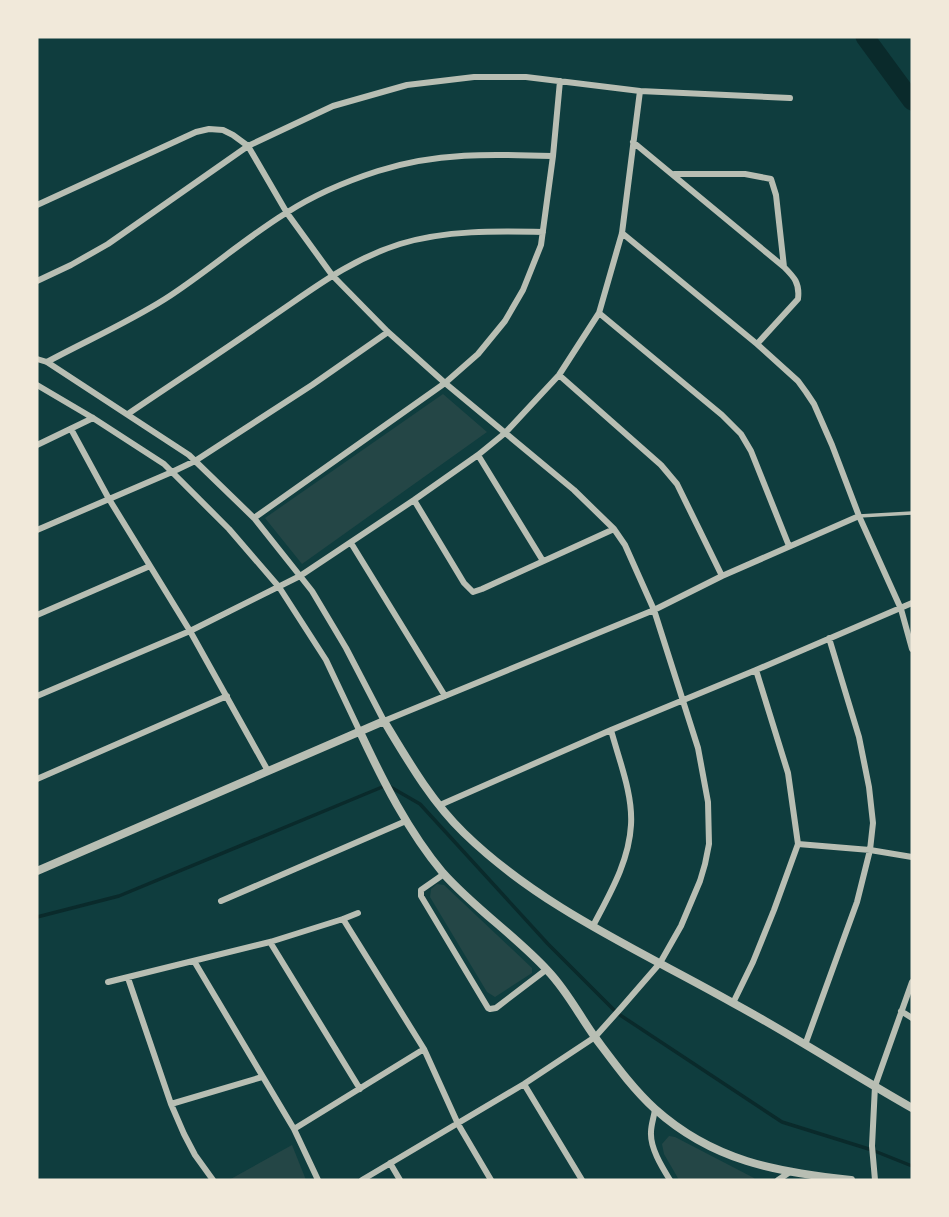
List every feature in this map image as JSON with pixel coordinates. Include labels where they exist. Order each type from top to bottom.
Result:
[{"type":"street","points":[[37,281],[108,244],[248,146],[280,129],[334,106],[407,85],[474,77],[526,77],[640,91],[790,98]]},
{"type":"street","points":[[254,518],[445,383],[478,354],[505,321],[530,275],[544,232],[560,81]]},
{"type":"street","points":[[37,696],[190,631],[300,576],[414,500],[505,433],[559,375],[599,313],[622,233],[640,91]]},
{"type":"street","points":[[37,205],[196,132],[223,130],[233,135],[248,146],[287,213],[331,275],[387,332],[574,490],[614,529],[630,554],[654,610],[698,748],[708,802],[709,844],[705,864],[681,926],[660,963],[595,1037],[524,1084],[362,1180]]},
{"type":"street","points":[[633,142],[796,279],[798,299],[757,344]]},
{"type":"street","points":[[47,362],[162,301],[287,213],[346,183],[401,164],[454,155],[552,156]]},
{"type":"street","points":[[674,174],[745,174],[771,179],[776,195],[784,267]]},
{"type":"street","points":[[128,414],[331,275],[375,253],[438,236],[485,231],[544,232]]},
{"type":"street","points":[[622,233],[798,381],[814,404],[832,445],[859,516],[901,609],[912,649]]},
{"type":"street","points":[[599,313],[722,415],[741,434],[759,468],[789,546]]},
{"type":"street","points":[[37,530],[195,461],[387,332]]},
{"type":"street","points":[[37,359],[47,362],[128,414],[195,461],[254,518],[312,591],[414,771],[463,832],[500,865],[534,891],[593,926],[733,1003],[912,1108]]},
{"type":"street","points":[[559,375],[661,465],[677,484],[722,576]]},
{"type":"street","points":[[37,385],[164,464],[237,537],[279,587],[326,660],[389,792],[444,874],[547,969],[595,1037],[655,1110],[687,1133],[722,1153],[745,1162],[790,1172],[851,1180]]},
{"type":"street","points":[[37,445],[93,418]]},
{"type":"street","points":[[71,429],[109,499],[190,631],[268,771]]},
{"type":"street","points":[[478,455],[543,561]]},
{"type":"street","points":[[414,500],[464,583],[473,592],[614,529]]},
{"type":"street","points":[[37,872],[384,721],[654,610],[722,576],[859,516]]},
{"type":"street","points":[[351,542],[445,696]]},
{"type":"street","points":[[37,615],[150,566]]},
{"type":"street","points":[[440,805],[912,604]]},
{"type":"street","points":[[805,1045],[856,902],[870,850],[873,823],[859,737],[829,638]]},
{"type":"street","points":[[733,1003],[753,962],[798,844],[788,773],[756,670]]},
{"type":"street","points":[[37,779],[226,696]]},
{"type":"street","points":[[593,926],[616,881],[631,825],[626,782],[611,730]]},
{"type":"street","points":[[220,901],[406,821]]},
{"type":"street","points":[[798,844],[870,850],[912,857]]},
{"type":"street","points":[[444,874],[420,891],[490,1009],[496,1008],[547,969]]},
{"type":"street","points":[[108,982],[270,942],[358,913]]},
{"type":"street","points":[[343,919],[424,1049],[458,1124],[491,1180]]},
{"type":"street","points":[[270,942],[360,1089]]},
{"type":"street","points":[[194,961],[294,1129],[318,1180]]},
{"type":"street","points":[[128,978],[171,1104],[188,1143],[213,1180]]},
{"type":"street","points":[[875,1180],[872,1146],[875,1086],[912,982]]},
{"type":"street","points":[[901,1011],[912,1018]]},
{"type":"street","points":[[294,1129],[424,1049]]},
{"type":"street","points":[[171,1104],[262,1077]]},
{"type":"street","points":[[524,1084],[582,1180]]},
{"type":"street","points":[[655,1110],[650,1133],[652,1143],[670,1180]]},
{"type":"street","points":[[390,1163],[400,1180]]},
{"type":"street","points":[[778,1180],[790,1172]]},
{"type":"lane","points":[[859,516],[912,513]]},
{"type":"shaded area","points":[[443,394],[487,432],[302,564],[265,518]]},
{"type":"shaded area","points":[[437,884],[444,885],[532,968],[532,973],[495,997],[487,992],[430,897],[431,889]]},
{"type":"shaded area","points":[[669,1136],[755,1180],[679,1180],[664,1154],[662,1144]]},
{"type":"shaded area","points":[[292,1145],[306,1180],[229,1180]]},
{"type":"waterway","points":[[865,37],[912,101]]},
{"type":"waterway","points":[[37,917],[119,896],[387,785],[420,804],[548,944],[617,1013],[782,1122],[872,1150],[912,1166]]}]
